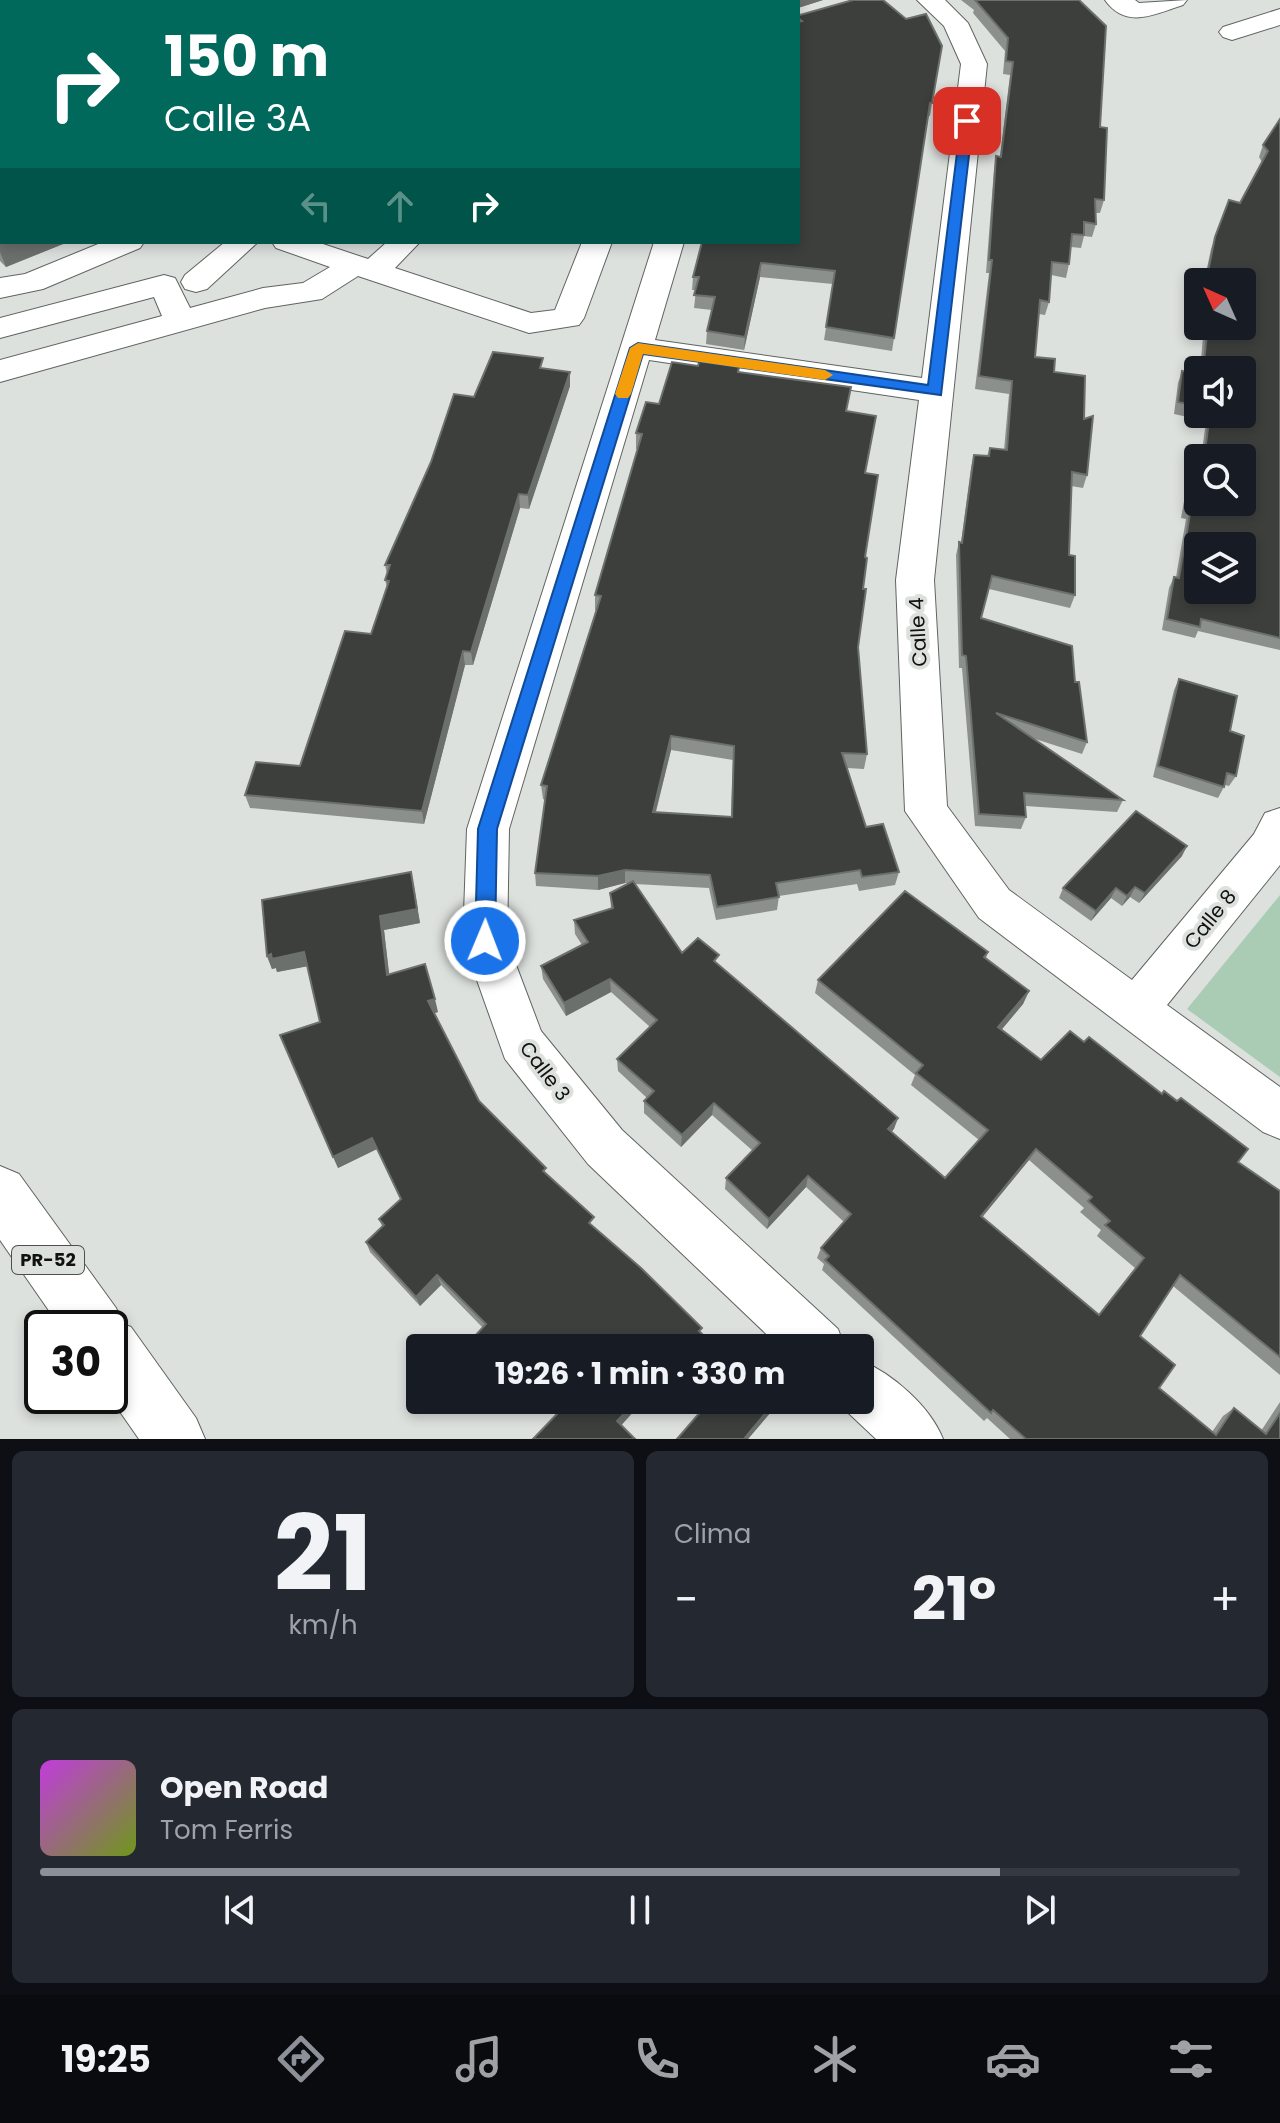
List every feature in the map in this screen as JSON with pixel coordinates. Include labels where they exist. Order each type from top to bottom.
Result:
[{"type":"highway","name":"PR-52","points":[[0,1193],[83,1310]]},
{"type":"highway","points":[[128,1373],[175,1439]]},
{"type":"street","name":"Calle 4","points":[[930,0],[955,23],[974,64],[915,580],[926,811],[994,904],[1280,1116]]},
{"type":"street","points":[[1118,0],[1135,12],[1174,0]]},
{"type":"street","points":[[1232,32],[1280,17]]},
{"type":"street","points":[[0,288],[32,282],[124,244]]},
{"type":"street","points":[[196,282],[241,244]]},
{"type":"street","points":[[293,244],[529,323],[568,318],[596,244]]},
{"type":"street","points":[[0,371],[263,298],[311,292],[364,268],[402,244]]},
{"type":"street","name":"Calle 3","points":[[668,244],[488,829],[485,941],[522,1044],[605,1147],[804,1334]]},
{"type":"street","points":[[0,328],[164,285],[180,322]]},
{"type":"street","points":[[638,348],[935,391]]},
{"type":"street","name":"Calle 8","points":[[1136,1009],[1269,847],[1280,826]]},
{"type":"street","points":[[874,1400],[916,1439]]},
{"type":"green space","points":[[1280,895],[1280,1077],[1187,1009]]},
{"type":"building","points":[[853,0],[883,0],[906,19],[926,14],[942,46],[930,103],[894,338],[826,327],[835,271],[761,263],[745,337],[707,331],[715,297],[694,295],[699,277],[693,277],[701,244],[800,244],[800,15]]},
{"type":"building","points":[[975,0],[1079,0],[1106,26],[1100,127],[1107,128],[1104,200],[1095,199],[1096,224],[1084,222],[1084,235],[1072,234],[1069,264],[1052,262],[1049,302],[1040,300],[1035,357],[1055,359],[1054,372],[1085,376],[1084,419],[1093,416],[1087,475],[1072,472],[1069,555],[1075,556],[1075,595],[992,576],[981,618],[1072,646],[1075,682],[1079,682],[1087,742],[996,713],[1123,800],[1024,793],[1026,817],[979,814],[966,656],[962,655],[959,542],[962,543],[974,455],[989,456],[990,448],[1007,450],[1012,381],[979,376],[992,260],[989,260],[996,156],[1001,157],[1013,62],[1006,61],[1008,38]]},
{"type":"building","points":[[1280,119],[1280,638],[1201,619],[1200,627],[1167,619],[1174,577],[1179,578],[1184,549],[1184,604],[1256,604],[1256,532],[1187,532],[1190,516],[1256,516],[1256,444],[1206,444],[1208,428],[1256,428],[1256,356],[1205,356],[1206,340],[1256,340],[1256,268],[1209,268],[1215,237],[1229,200],[1240,203],[1268,151],[1263,145]]},
{"type":"building","points":[[493,352],[543,358],[540,368],[570,372],[528,495],[519,494],[471,652],[463,651],[422,811],[245,795],[256,762],[300,766],[345,631],[371,634],[389,581],[385,580],[390,565],[385,565],[431,462],[454,394],[474,397]]},
{"type":"building","points":[[701,355],[740,361],[738,372],[851,387],[846,411],[876,416],[865,473],[878,475],[865,557],[863,589],[866,589],[858,647],[867,754],[842,753],[866,827],[883,824],[899,872],[862,877],[860,870],[776,883],[779,897],[717,907],[710,875],[625,870],[598,876],[535,873],[547,786],[541,785],[601,596],[595,595],[642,434],[636,433],[646,402],[659,404],[672,362],[698,366]],"holes":[[[671,736],[734,746],[732,817],[653,812]]]},
{"type":"building","points":[[1182,371],[1184,403],[1178,402]]},
{"type":"building","points":[[1179,679],[1237,696],[1230,731],[1244,736],[1236,776],[1227,773],[1224,787],[1158,766]]},
{"type":"building","points":[[1136,811],[1187,846],[1145,893],[1135,887],[1127,896],[1116,888],[1096,911],[1063,888]]},
{"type":"building","points":[[411,872],[417,909],[380,916],[387,975],[425,964],[435,999],[428,1001],[479,1101],[546,1168],[543,1171],[594,1217],[589,1223],[641,1268],[702,1328],[699,1331],[702,1334],[477,1334],[486,1324],[437,1275],[416,1297],[366,1242],[384,1225],[379,1219],[401,1199],[372,1138],[333,1157],[280,1035],[320,1022],[304,952],[272,959],[271,954],[267,956],[262,900]]},
{"type":"building","points":[[633,881],[682,953],[698,938],[719,955],[714,961],[898,1118],[888,1129],[945,1178],[988,1130],[916,1073],[923,1065],[818,980],[905,891],[988,952],[984,957],[1029,991],[998,1027],[1041,1060],[1070,1031],[1084,1042],[1089,1037],[1162,1094],[1164,1091],[1177,1101],[1181,1098],[1248,1149],[1238,1162],[1280,1191],[1280,1357],[1180,1275],[1140,1336],[1175,1365],[1159,1388],[1216,1435],[1234,1408],[1266,1434],[1280,1413],[1280,1439],[1026,1439],[993,1410],[991,1413],[825,1260],[829,1256],[821,1248],[851,1214],[808,1176],[769,1219],[726,1178],[760,1143],[714,1103],[682,1135],[644,1101],[654,1091],[617,1059],[657,1020],[610,979],[564,1003],[541,966],[588,942],[574,920],[613,908],[610,893]],"holes":[[[1036,1149],[1092,1197],[1088,1201],[1110,1221],[1105,1225],[1144,1258],[1099,1315],[981,1216]]]},
{"type":"building","points":[[557,1414],[624,1414],[617,1421],[635,1439],[533,1439]]},
{"type":"building","points":[[699,1414],[765,1414],[744,1439],[677,1439]]},
{"type":"slow traffic","points":[[623,394],[638,348],[825,375]]},
{"type":"route","points":[[485,941],[488,829],[638,348],[935,391],[967,121]]}]
